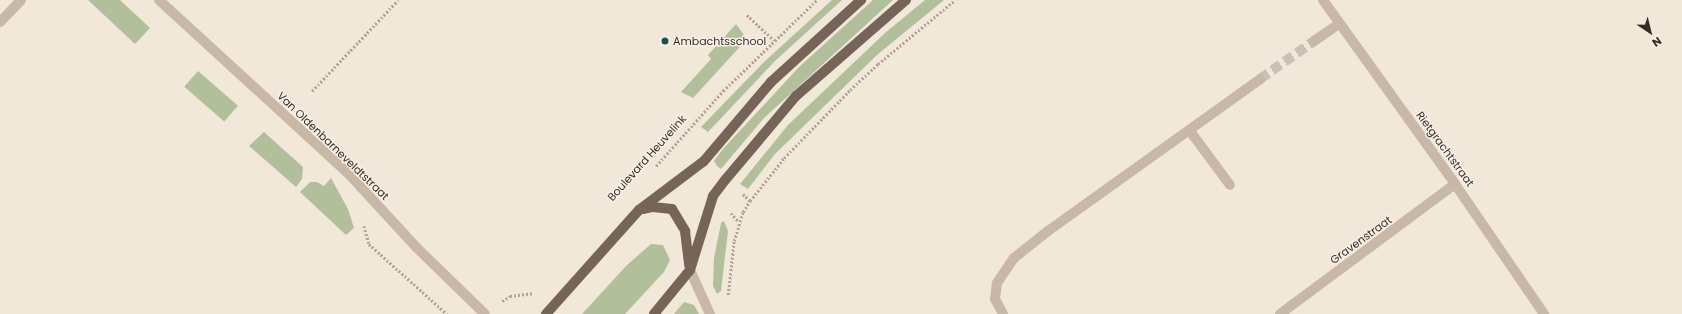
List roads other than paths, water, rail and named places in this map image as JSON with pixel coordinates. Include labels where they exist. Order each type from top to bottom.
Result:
[{"type":"main road","points":[[546,314],[639,210],[704,161],[771,82],[861,0]]},
{"type":"main road","points":[[654,314],[690,270],[714,196],[726,180],[796,96],[906,0]]},
{"type":"main road","points":[[639,210],[653,207],[672,209],[685,231],[690,270]]},
{"type":"street","points":[[0,22],[21,0]]},
{"type":"street","name":"Van Oldenbarneveldtstraat","points":[[159,0],[348,173],[416,247],[485,314]]},
{"type":"street","name":"Rietgrachtstraat","points":[[1323,0],[1455,184],[1544,314]]},
{"type":"street","points":[[1314,41],[1339,24]]},
{"type":"street","points":[[1003,314],[995,299],[997,283],[1014,258],[1048,230],[1260,79]]},
{"type":"street","points":[[1190,130],[1230,185]]},
{"type":"street","name":"Gravenstraat","points":[[1280,314],[1455,184]]},
{"type":"street","points":[[690,270],[710,314]]},
{"type":"tunnel","points":[[1260,79],[1314,41]]},
{"type":"place","name":"Ambachtsschool","points":[[665,41]]}]
